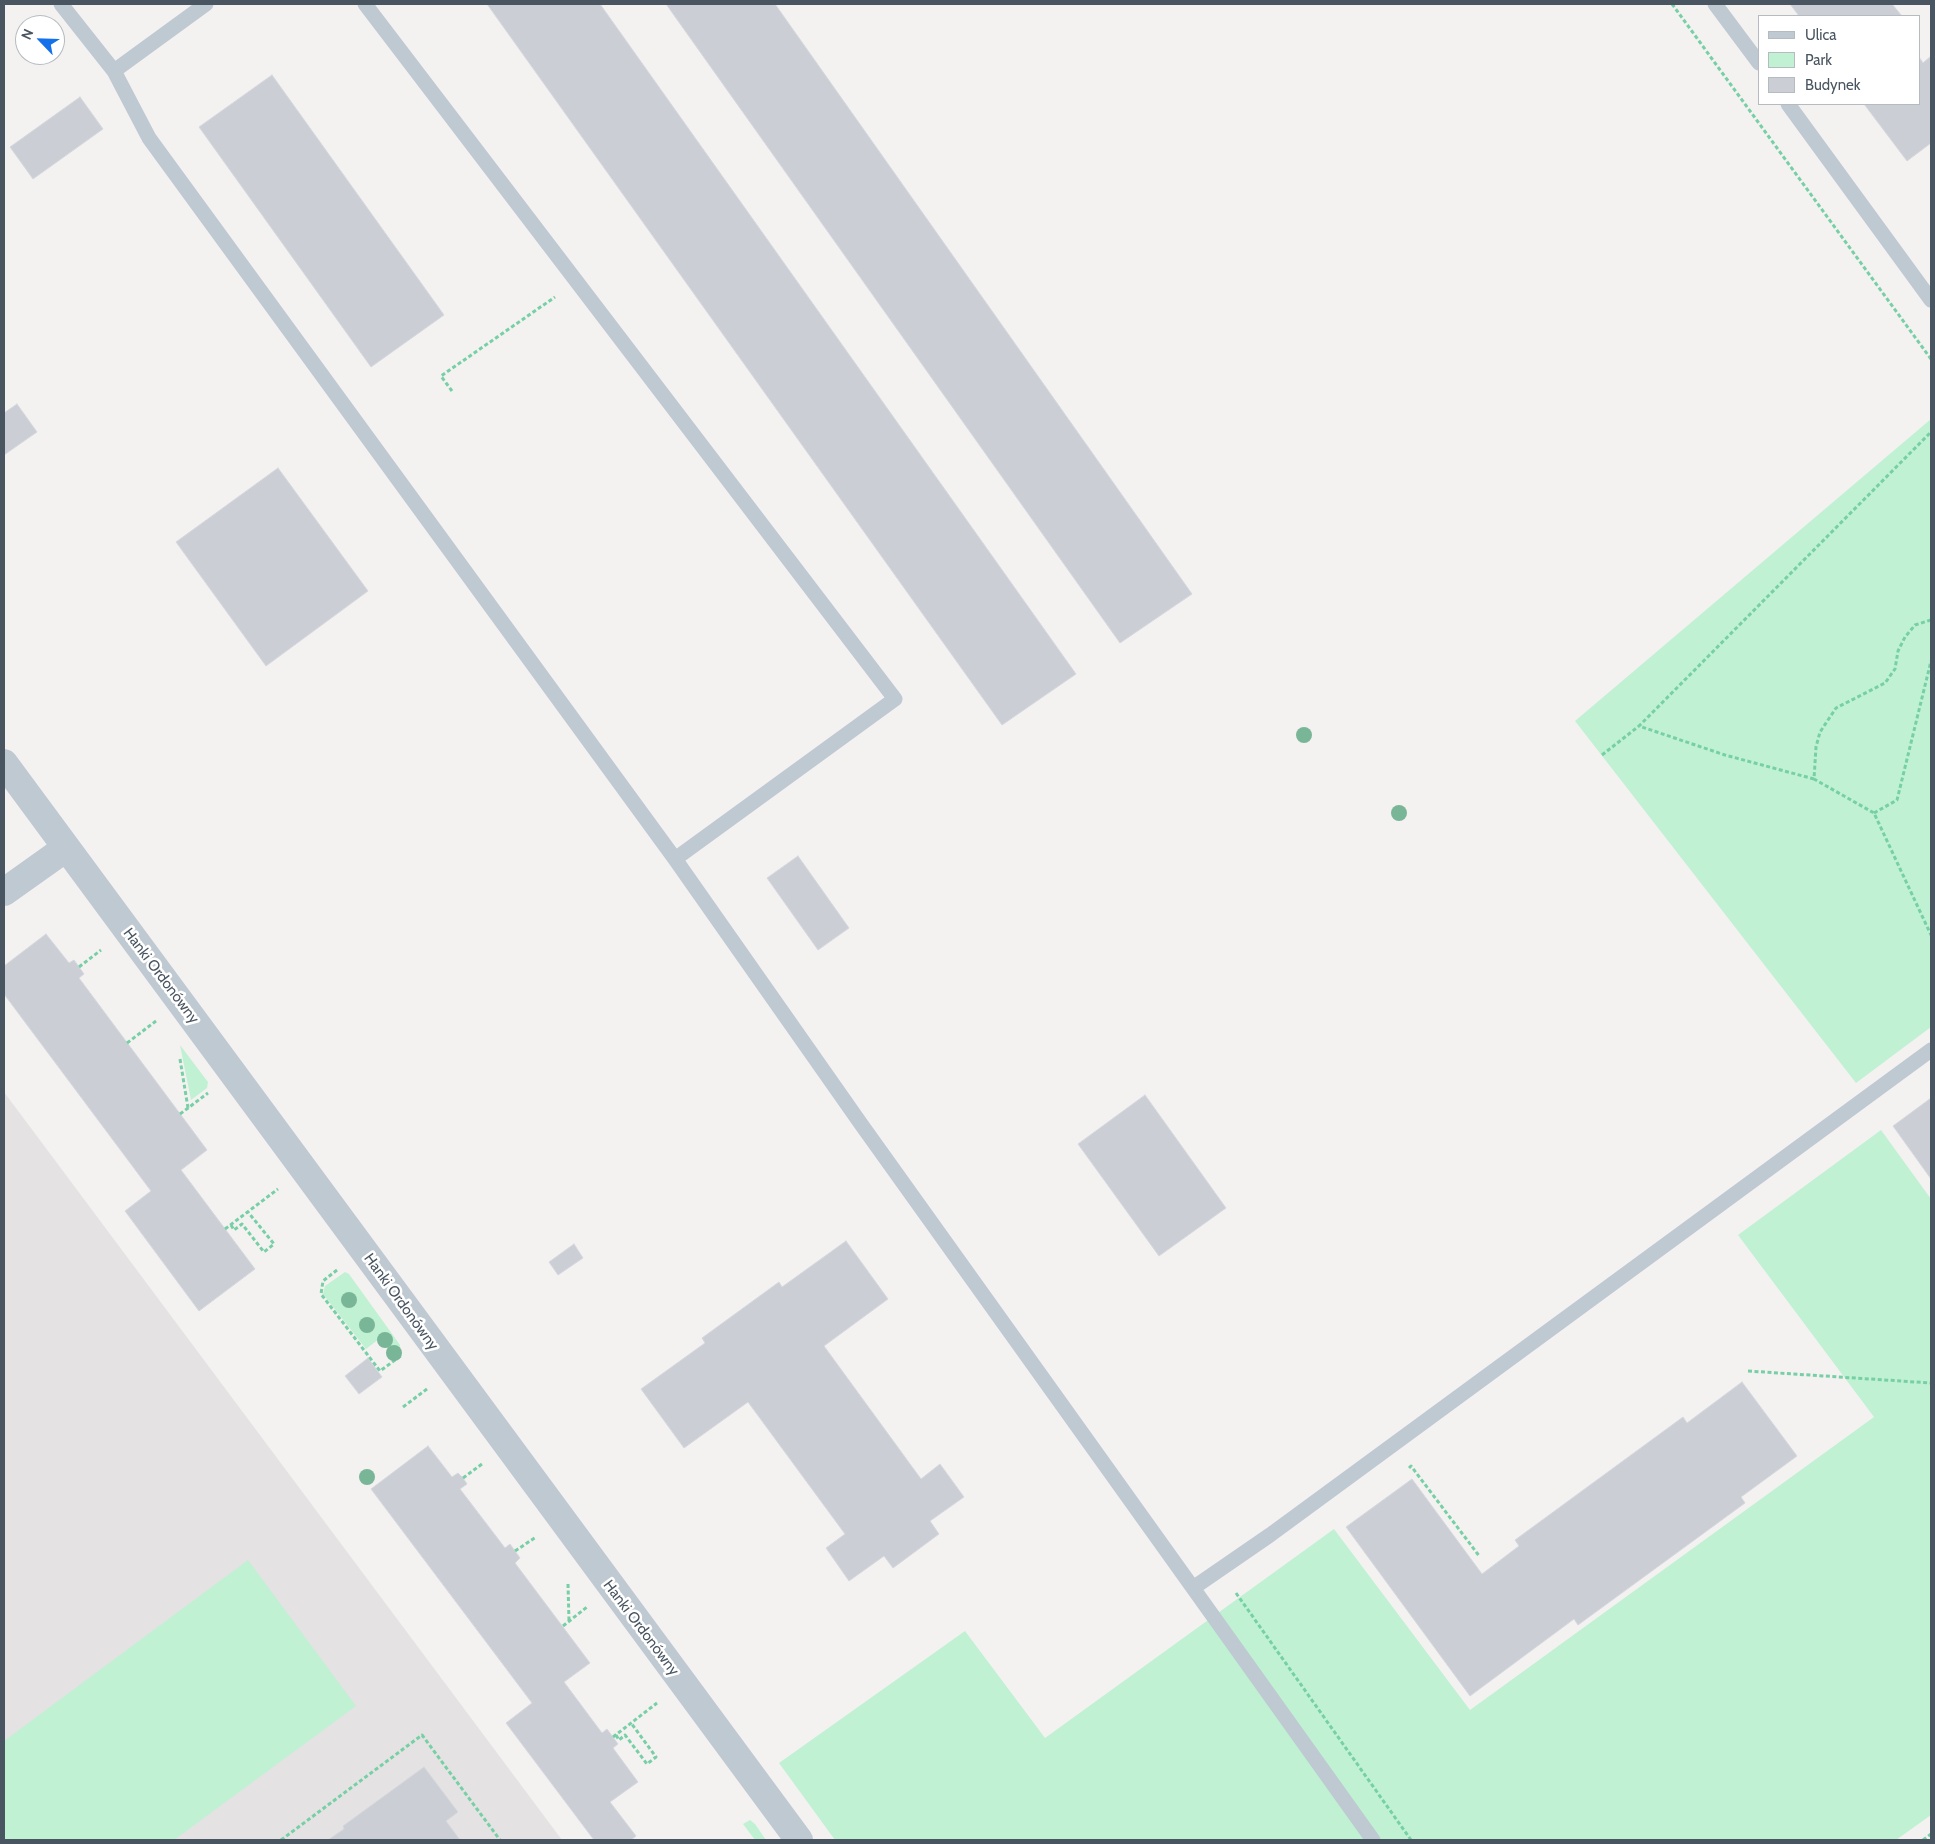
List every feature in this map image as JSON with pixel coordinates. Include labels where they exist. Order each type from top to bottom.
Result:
[{"type":"street","name":"Hanki Ordonówny","points":[[4,763],[799,1840]]},
{"type":"street","points":[[4,892],[66,848]]},
{"type":"lane","points":[[61,4],[114,70],[149,138],[675,859],[855,1116],[1373,1840]]},
{"type":"lane","points":[[114,70],[206,4]]},
{"type":"lane","points":[[365,4],[894,699],[675,859]]},
{"type":"lane","points":[[1715,4],[1758,62]]},
{"type":"lane","points":[[1789,105],[1931,300]]},
{"type":"lane","points":[[1193,1588],[1286,1523],[1931,1050]]},
{"type":"path","points":[[1672,4],[1931,359]]},
{"type":"path","points":[[452,391],[441,376],[577,282]]},
{"type":"path","points":[[1602,755],[1639,726],[1931,432]]},
{"type":"path","points":[[1814,779],[1816,747],[1820,732],[1836,708],[1885,683],[1895,669],[1898,651],[1905,637],[1915,624],[1931,620]]},
{"type":"path","points":[[1874,813],[1897,800],[1931,661]]},
{"type":"path","points":[[1639,726],[1725,755],[1814,779],[1874,813],[1931,935]]},
{"type":"path","points":[[79,967],[105,947]]},
{"type":"path","points":[[128,1043],[157,1020]]},
{"type":"path","points":[[179,1050],[188,1108]]},
{"type":"path","points":[[180,1114],[209,1092]]},
{"type":"path","points":[[225,1228],[279,1189]]},
{"type":"path","points":[[230,1225],[234,1230],[242,1224],[264,1252],[274,1244],[248,1212]]},
{"type":"path","points":[[338,1269],[322,1281],[321,1294],[380,1371],[409,1349]]},
{"type":"path","points":[[1748,1371],[1931,1383]]},
{"type":"path","points":[[463,1478],[484,1463]]},
{"type":"path","points":[[1403,1472],[1411,1466],[1480,1557]]},
{"type":"path","points":[[515,1551],[537,1536]]},
{"type":"path","points":[[567,1578],[569,1621]]},
{"type":"path","points":[[1243,1588],[1235,1594],[1411,1840]]},
{"type":"path","points":[[563,1626],[589,1606]]},
{"type":"path","points":[[631,1723],[656,1757],[647,1764],[625,1735],[619,1740],[614,1736],[631,1723],[659,1702]]},
{"type":"path","points":[[281,1840],[422,1735],[500,1840]]},
{"type":"path","points":[[1923,1840],[1931,1834]]},
{"type":"shaded area","points":[[4,1092],[562,1840],[4,1840]]},
{"type":"green space","points":[[1931,419],[1931,1027],[1856,1083],[1575,721]]},
{"type":"green space","points":[[180,1045],[208,1082],[207,1088],[191,1100]]},
{"type":"green space","points":[[1881,1130],[1931,1199],[1931,1815],[1896,1840],[835,1840],[779,1763],[965,1631],[1045,1738],[1334,1529],[1470,1710],[1874,1417],[1738,1235]]},
{"type":"green space","points":[[345,1272],[349,1274],[400,1345],[400,1351],[393,1356],[379,1339],[366,1349],[323,1294],[325,1286]]},
{"type":"green space","points":[[248,1560],[356,1706],[174,1840],[4,1840],[4,1741]]},
{"type":"green space","points":[[750,1820],[766,1840],[755,1840],[743,1824]]},
{"type":"building","points":[[487,4],[600,4],[1076,674],[1002,725]]},
{"type":"building","points":[[666,4],[775,4],[1192,594],[1120,643]]},
{"type":"building","points":[[1790,4],[1892,4],[1901,15],[1798,15]]},
{"type":"building","points":[[1931,56],[1931,143],[1907,161],[1865,105],[1920,105],[1920,58],[1923,63]]},
{"type":"building","points":[[272,75],[444,315],[371,367],[199,127]]},
{"type":"building","points":[[80,97],[103,129],[33,179],[10,147]]},
{"type":"building","points":[[17,404],[37,432],[4,455],[4,413]]},
{"type":"building","points":[[278,468],[368,591],[266,666],[176,542]]},
{"type":"building","points":[[798,856],[849,928],[818,950],[767,878]]},
{"type":"building","points":[[46,934],[69,963],[74,960],[84,974],[79,978],[207,1150],[181,1170],[255,1269],[199,1311],[125,1211],[151,1191],[4,994],[4,966]]},
{"type":"building","points":[[1145,1095],[1226,1208],[1159,1256],[1078,1144]]},
{"type":"building","points":[[1931,1098],[1931,1179],[1893,1126]]},
{"type":"building","points":[[846,1241],[888,1299],[824,1346],[921,1479],[940,1464],[964,1497],[930,1521],[939,1534],[893,1568],[884,1556],[849,1581],[826,1548],[845,1534],[748,1402],[684,1448],[641,1389],[705,1343],[702,1338],[779,1282],[782,1287]]},
{"type":"building","points":[[574,1244],[583,1258],[558,1275],[549,1262]]},
{"type":"building","points":[[368,1358],[382,1377],[359,1394],[345,1376]]},
{"type":"building","points":[[1742,1382],[1797,1456],[1741,1497],[1745,1503],[1578,1625],[1574,1619],[1470,1696],[1346,1527],[1412,1479],[1482,1574],[1519,1546],[1515,1540],[1683,1417],[1687,1423]]},
{"type":"building","points":[[428,1446],[452,1477],[458,1473],[463,1478],[467,1484],[460,1489],[505,1548],[510,1544],[520,1558],[515,1563],[590,1663],[564,1682],[602,1733],[607,1729],[618,1744],[613,1748],[638,1782],[610,1802],[636,1836],[631,1840],[594,1840],[506,1723],[532,1703],[371,1489]]},
{"type":"building","points":[[424,1767],[458,1812],[446,1821],[460,1840],[328,1840],[344,1829],[343,1826]]}]
